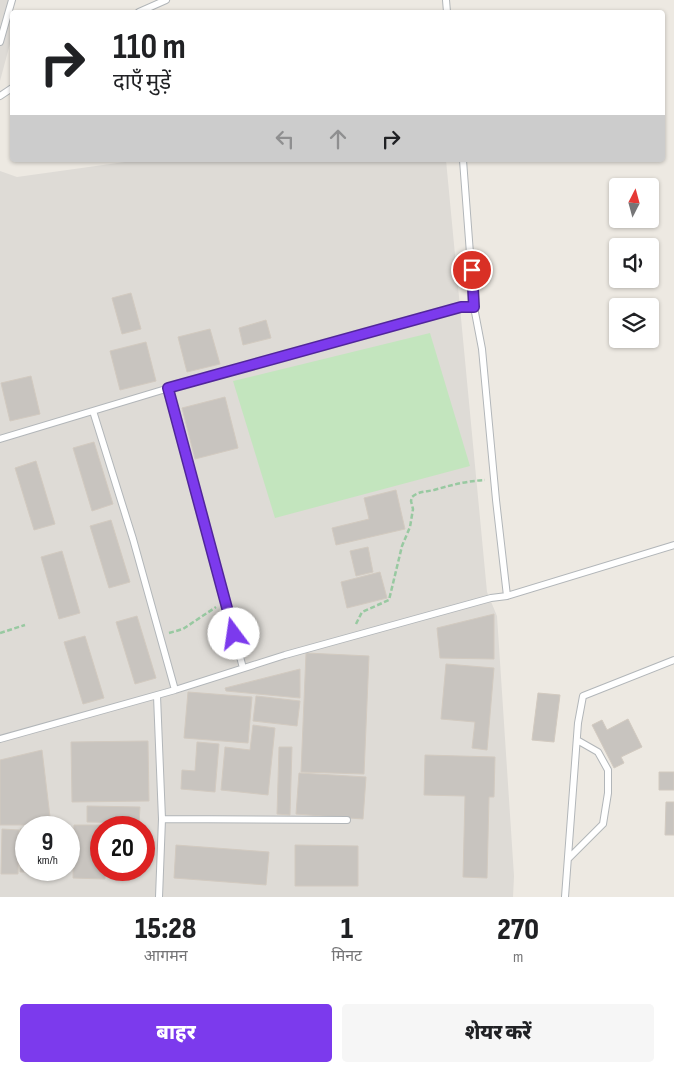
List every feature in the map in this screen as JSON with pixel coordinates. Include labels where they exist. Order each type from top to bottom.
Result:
[{"type":"lane","points":[[0,42],[12,0]]},
{"type":"lane","points":[[144,10],[166,0]]},
{"type":"lane","points":[[463,162],[474,307],[482,349],[507,596]]},
{"type":"lane","points":[[0,439],[168,388],[461,307],[474,307]]},
{"type":"lane","points":[[168,388],[243,668]]},
{"type":"lane","points":[[93,410],[134,540],[175,690]]},
{"type":"lane","points":[[0,739],[157,696],[285,654],[491,598],[507,596],[674,545]]},
{"type":"lane","points":[[565,897],[577,740],[583,696],[674,660]]},
{"type":"lane","points":[[157,696],[162,819],[160,897]]},
{"type":"lane","points":[[568,859],[603,824],[608,793],[608,770],[598,752],[577,740]]},
{"type":"lane","points":[[162,819],[347,820]]},
{"type":"path","points":[[350,636],[362,612],[389,600],[402,546],[410,528],[413,509],[412,496],[422,490],[431,490],[472,481],[494,480]]},
{"type":"path","points":[[160,635],[183,629],[226,601]]},
{"type":"path","points":[[0,633],[25,625]]},
{"type":"shaded area","points":[[0,0],[8,0],[10,44],[0,81]]},
{"type":"shaded area","points":[[125,162],[446,162],[487,592],[497,616],[514,876],[513,897],[0,897],[0,171],[17,177]]},
{"type":"green space","points":[[430,333],[470,466],[275,518],[233,381]]},
{"type":"building","points":[[131,293],[141,329],[122,334],[112,298]]},
{"type":"building","points":[[266,320],[271,338],[243,345],[239,328]]},
{"type":"building","points":[[210,329],[220,364],[187,372],[178,337]]},
{"type":"building","points":[[146,342],[156,381],[120,390],[110,351]]},
{"type":"building","points":[[31,376],[40,414],[10,421],[1,383]]},
{"type":"building","points":[[225,397],[238,448],[195,459],[182,408]]},
{"type":"building","points":[[94,442],[113,504],[92,511],[73,448]]},
{"type":"building","points":[[36,461],[55,524],[34,530],[15,468]]},
{"type":"building","points":[[396,490],[405,529],[336,545],[332,528],[369,519],[364,498]]},
{"type":"building","points":[[111,520],[130,582],[109,588],[90,526]]},
{"type":"building","points":[[368,547],[373,572],[356,576],[350,551]]},
{"type":"building","points":[[62,551],[80,613],[59,619],[41,557]]},
{"type":"building","points":[[380,572],[387,598],[347,608],[341,582]]},
{"type":"building","points":[[494,614],[494,659],[440,658],[437,628]]},
{"type":"building","points":[[137,616],[156,678],[135,684],[116,622]]},
{"type":"building","points":[[85,636],[104,698],[83,704],[64,642]]},
{"type":"building","points":[[306,653],[369,656],[364,774],[301,772]]},
{"type":"building","points":[[446,664],[494,668],[487,750],[472,748],[475,722],[441,719]]},
{"type":"building","points":[[300,669],[300,698],[226,691],[225,688]]},
{"type":"building","points":[[188,692],[252,697],[248,743],[184,738]]},
{"type":"building","points":[[538,693],[560,695],[554,742],[532,740]]},
{"type":"building","points":[[256,696],[300,701],[297,726],[253,721]]},
{"type":"building","points":[[628,719],[642,747],[621,757],[624,763],[614,768],[592,725],[602,720],[607,730]]},
{"type":"building","points":[[253,725],[275,728],[268,795],[221,790],[225,747],[250,750]]},
{"type":"building","points":[[148,741],[149,801],[72,802],[71,742]]},
{"type":"building","points":[[197,742],[219,744],[215,792],[181,789],[182,770],[195,771]]},
{"type":"building","points":[[279,747],[292,747],[290,815],[277,814]]},
{"type":"building","points":[[42,750],[50,816],[15,816],[15,825],[0,825],[0,760]]},
{"type":"building","points":[[425,755],[495,757],[494,797],[489,797],[487,878],[463,877],[465,796],[424,795]]},
{"type":"building","points":[[659,772],[674,772],[674,790],[659,790]]},
{"type":"building","points":[[299,773],[366,777],[363,819],[296,814]]},
{"type":"building","points":[[666,802],[674,802],[674,835],[665,835]]},
{"type":"building","points":[[87,806],[140,807],[139,816],[90,816],[90,822],[87,822]]},
{"type":"building","points":[[80,825],[90,825],[90,879],[80,878]]},
{"type":"building","points":[[2,829],[15,830],[15,874],[1,874]]},
{"type":"building","points":[[176,845],[269,852],[266,885],[174,878]]},
{"type":"building","points":[[295,845],[358,846],[358,886],[295,886]]},
{"type":"route","points":[[234,634],[168,388],[461,307],[474,307],[472,270]]}]
